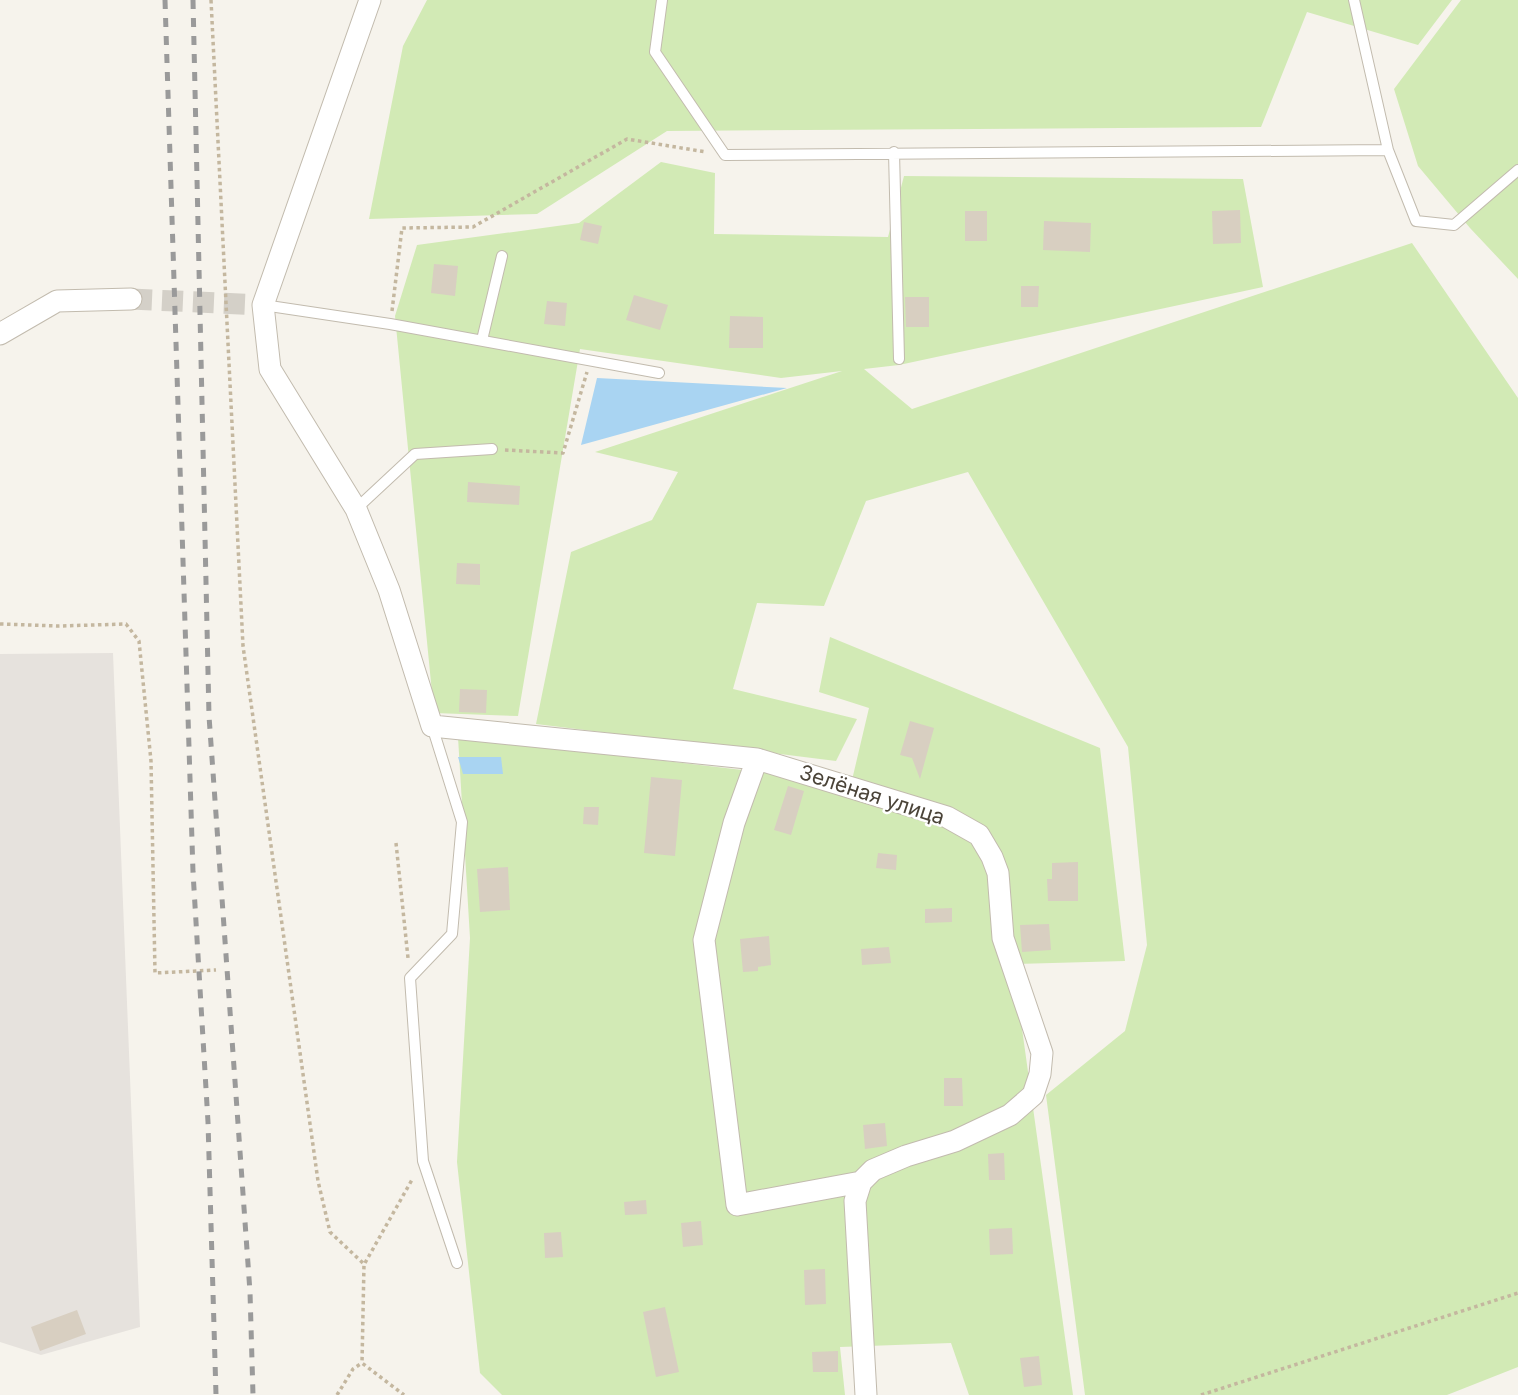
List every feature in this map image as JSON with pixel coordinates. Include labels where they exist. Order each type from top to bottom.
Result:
[{"type":"street","points":[[370,0],[263,305],[270,369],[356,509],[389,590],[432,726]]},
{"type":"street","points":[[0,334],[57,301],[131,299]]},
{"type":"street","name":"Зелёная улица","points":[[432,726],[757,759],[947,817],[979,835],[998,873],[1003,938],[1042,1053],[1040,1074],[1033,1095],[1010,1115],[955,1140],[873,1170],[861,1182],[737,1205],[704,940],[734,823],[757,759]]},
{"type":"street","points":[[861,1182],[855,1201],[866,1395]]},
{"type":"lane","points":[[662,0],[655,52],[726,155],[1388,150]]},
{"type":"lane","points":[[1354,0],[1388,150],[1416,221],[1454,225],[1518,170]]},
{"type":"lane","points":[[894,152],[899,359]]},
{"type":"lane","points":[[482,340],[502,256]]},
{"type":"lane","points":[[263,305],[390,324],[659,373]]},
{"type":"lane","points":[[356,509],[415,454],[492,449]]},
{"type":"lane","points":[[432,726],[462,822],[452,934],[410,978],[423,1161],[457,1263]]},
{"type":"path","points":[[211,0],[243,646],[318,1181],[330,1232],[364,1264]]},
{"type":"path","points":[[390,324],[401,228],[473,226],[627,139],[726,155]]},
{"type":"path","points":[[492,449],[562,453],[590,360]]},
{"type":"path","points":[[0,624],[126,624],[139,641],[150,761],[156,973],[216,970]]},
{"type":"path","points":[[396,842],[410,978]]},
{"type":"path","points":[[362,1363],[364,1264],[423,1161]]},
{"type":"path","points":[[1201,1395],[1518,1293]]},
{"type":"path","points":[[337,1395],[353,1368],[362,1363]]},
{"type":"path","points":[[362,1363],[404,1395]]},
{"type":"shaded area","points":[[113,653],[140,1327],[41,1355],[0,1342],[0,654]]},
{"type":"green space","points":[[427,0],[1452,0],[1418,45],[1307,12],[1261,127],[667,131],[537,214],[369,219],[403,46]]},
{"type":"green space","points":[[1461,0],[1518,0],[1518,279],[1470,228],[1418,166],[1394,89]]},
{"type":"green space","points":[[661,162],[715,173],[714,234],[888,237],[904,176],[1243,179],[1263,287],[899,365],[864,369],[912,409],[1412,243],[1518,398],[1518,1367],[1447,1395],[1085,1395],[1046,1095],[1125,1031],[1147,945],[1128,747],[968,472],[866,501],[824,606],[757,603],[733,689],[857,719],[836,761],[536,724],[571,552],[652,520],[678,472],[595,452],[842,371],[781,378],[580,349],[518,716],[434,713],[395,316],[417,245],[579,223]]},
{"type":"green space","points":[[830,637],[1100,748],[1125,961],[1013,964],[1073,1395],[969,1395],[951,1343],[840,1347],[845,1395],[502,1395],[480,1373],[457,1162],[470,938],[458,737],[769,773],[848,797],[869,708],[819,692]]},
{"type":"water","points":[[597,378],[787,388],[581,445]]},
{"type":"water","points":[[458,757],[501,757],[503,774],[463,774]]},
{"type":"building","points":[[1240,210],[1241,243],[1213,244],[1212,211]]},
{"type":"building","points":[[965,211],[987,211],[987,241],[965,241]]},
{"type":"building","points":[[1044,221],[1091,223],[1090,252],[1043,250]]},
{"type":"building","points":[[584,222],[602,226],[598,244],[580,240]]},
{"type":"building","points":[[434,264],[458,266],[455,296],[431,293]]},
{"type":"building","points":[[1021,286],[1039,286],[1038,307],[1021,307]]},
{"type":"building","points":[[634,295],[668,305],[660,330],[626,320]]},
{"type":"building","points":[[905,297],[929,297],[929,327],[906,327]]},
{"type":"building","points":[[547,301],[567,303],[565,326],[544,324]]},
{"type":"building","points":[[730,316],[763,317],[763,348],[729,348]]},
{"type":"building","points":[[468,482],[520,486],[519,505],[467,502]]},
{"type":"building","points":[[457,563],[480,564],[480,585],[456,584]]},
{"type":"building","points":[[460,689],[487,690],[486,713],[459,712]]},
{"type":"building","points":[[910,721],[934,728],[920,779],[912,758],[900,755]]},
{"type":"building","points":[[651,777],[682,780],[675,856],[644,853]]},
{"type":"building","points":[[788,786],[804,791],[791,835],[774,830]]},
{"type":"building","points":[[584,807],[599,807],[598,825],[583,824]]},
{"type":"building","points":[[878,853],[897,855],[896,870],[876,868]]},
{"type":"building","points":[[1078,862],[1078,901],[1048,901],[1047,879],[1052,879],[1052,863]]},
{"type":"building","points":[[508,867],[510,910],[480,912],[477,869]]},
{"type":"building","points":[[952,908],[952,922],[925,923],[925,909]]},
{"type":"building","points":[[1049,924],[1051,950],[1022,952],[1020,925]]},
{"type":"building","points":[[769,936],[771,965],[758,967],[758,971],[743,972],[740,939]]},
{"type":"building","points":[[889,947],[891,963],[862,965],[861,949]]},
{"type":"building","points":[[944,1078],[962,1078],[963,1106],[944,1106]]},
{"type":"building","points":[[885,1123],[887,1146],[865,1149],[863,1125]]},
{"type":"building","points":[[1004,1153],[1005,1180],[989,1180],[988,1154]]},
{"type":"building","points":[[646,1200],[647,1214],[625,1215],[624,1202]]},
{"type":"building","points":[[701,1221],[703,1245],[683,1247],[681,1223]]},
{"type":"building","points":[[1012,1228],[1013,1254],[990,1255],[989,1229]]},
{"type":"building","points":[[561,1232],[563,1257],[545,1258],[544,1233]]},
{"type":"building","points":[[825,1269],[826,1304],[805,1305],[804,1270]]},
{"type":"building","points":[[665,1307],[679,1372],[656,1377],[643,1312]]},
{"type":"building","points":[[77,1310],[86,1334],[40,1351],[31,1327]]},
{"type":"building","points":[[838,1351],[838,1372],[813,1372],[812,1352]]},
{"type":"building","points":[[1039,1356],[1042,1385],[1024,1387],[1020,1358]]},
{"type":"tunnel","points":[[131,299],[263,305]]},
{"type":"railway","points":[[165,0],[193,872],[208,1122],[216,1395]]},
{"type":"railway","points":[[193,0],[209,716],[250,1292],[253,1395]]}]
